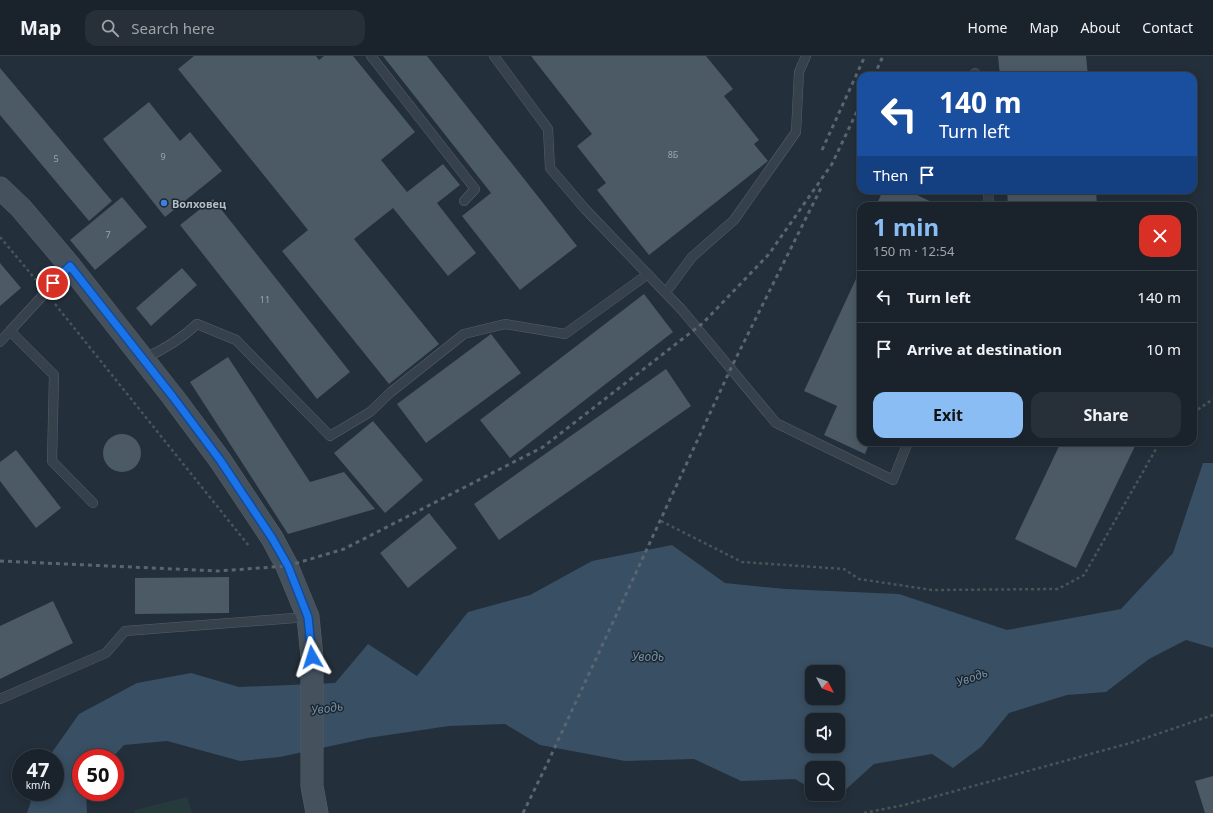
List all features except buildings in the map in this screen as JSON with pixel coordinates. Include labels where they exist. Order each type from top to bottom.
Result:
[{"type":"main road","points":[[0,188],[21,208],[70,266],[173,397],[220,460],[272,538],[288,566],[308,617],[312,657],[312,786],[317,813]]},
{"type":"lane","points":[[371,56],[476,190],[464,202]]},
{"type":"lane","points":[[494,56],[548,129],[550,168],[585,209],[682,310],[776,423],[893,480],[906,446]]},
{"type":"lane","points":[[666,292],[692,258],[734,220],[796,132],[799,72],[806,56]]},
{"type":"lane","points":[[0,342],[45,291],[70,266]]},
{"type":"lane","points":[[142,359],[154,354],[181,338],[197,324],[203,326],[236,340],[330,436],[370,412],[391,392],[464,334],[505,324],[565,334],[648,274]]},
{"type":"lane","points":[[10,331],[54,375],[52,461],[93,503]]},
{"type":"lane","points":[[0,699],[106,653],[125,631],[308,617]]},
{"type":"path","points":[[0,237],[252,550]]},
{"type":"path","points":[[1197,410],[1213,399]]},
{"type":"path","points":[[661,521],[742,562],[844,569],[859,578],[932,590],[1058,589],[1084,575],[1158,446]]},
{"type":"path","points":[[864,813],[904,805],[1134,742],[1213,715]]},
{"type":"green space","points":[[187,797],[192,813],[135,813],[135,810]]},
{"type":"water","name":"Уводь","points":[[1203,463],[1213,463],[1213,648],[1186,640],[1149,659],[1106,692],[1067,695],[1009,713],[981,747],[953,768],[932,754],[874,764],[845,790],[845,761],[805,761],[805,785],[795,779],[741,781],[694,759],[625,761],[540,745],[505,724],[449,726],[368,738],[280,757],[240,761],[167,741],[124,745],[120,749],[72,749],[72,801],[86,801],[87,813],[27,813],[31,801],[64,801],[64,749],[54,749],[79,714],[137,683],[191,673],[239,687],[335,683],[368,644],[417,676],[468,612],[530,595],[592,561],[672,545],[725,583],[785,589],[899,594],[1007,630],[1121,609],[1173,553]]},
{"type":"railway","points":[[858,72],[865,56]]},
{"type":"railway","points":[[876,72],[883,56]]},
{"type":"railway","points":[[822,150],[857,73]]},
{"type":"railway","points":[[0,561],[218,571],[287,566],[344,549],[543,447],[703,323],[769,254],[832,164],[857,111]]},
{"type":"railway","points":[[523,813],[731,368],[821,188]]},
{"type":"place","name":"Волховец","points":[[164,203]]},
{"type":"route","points":[[53,283],[70,266],[173,397],[220,460],[272,538],[288,566],[308,617],[312,657]]}]
